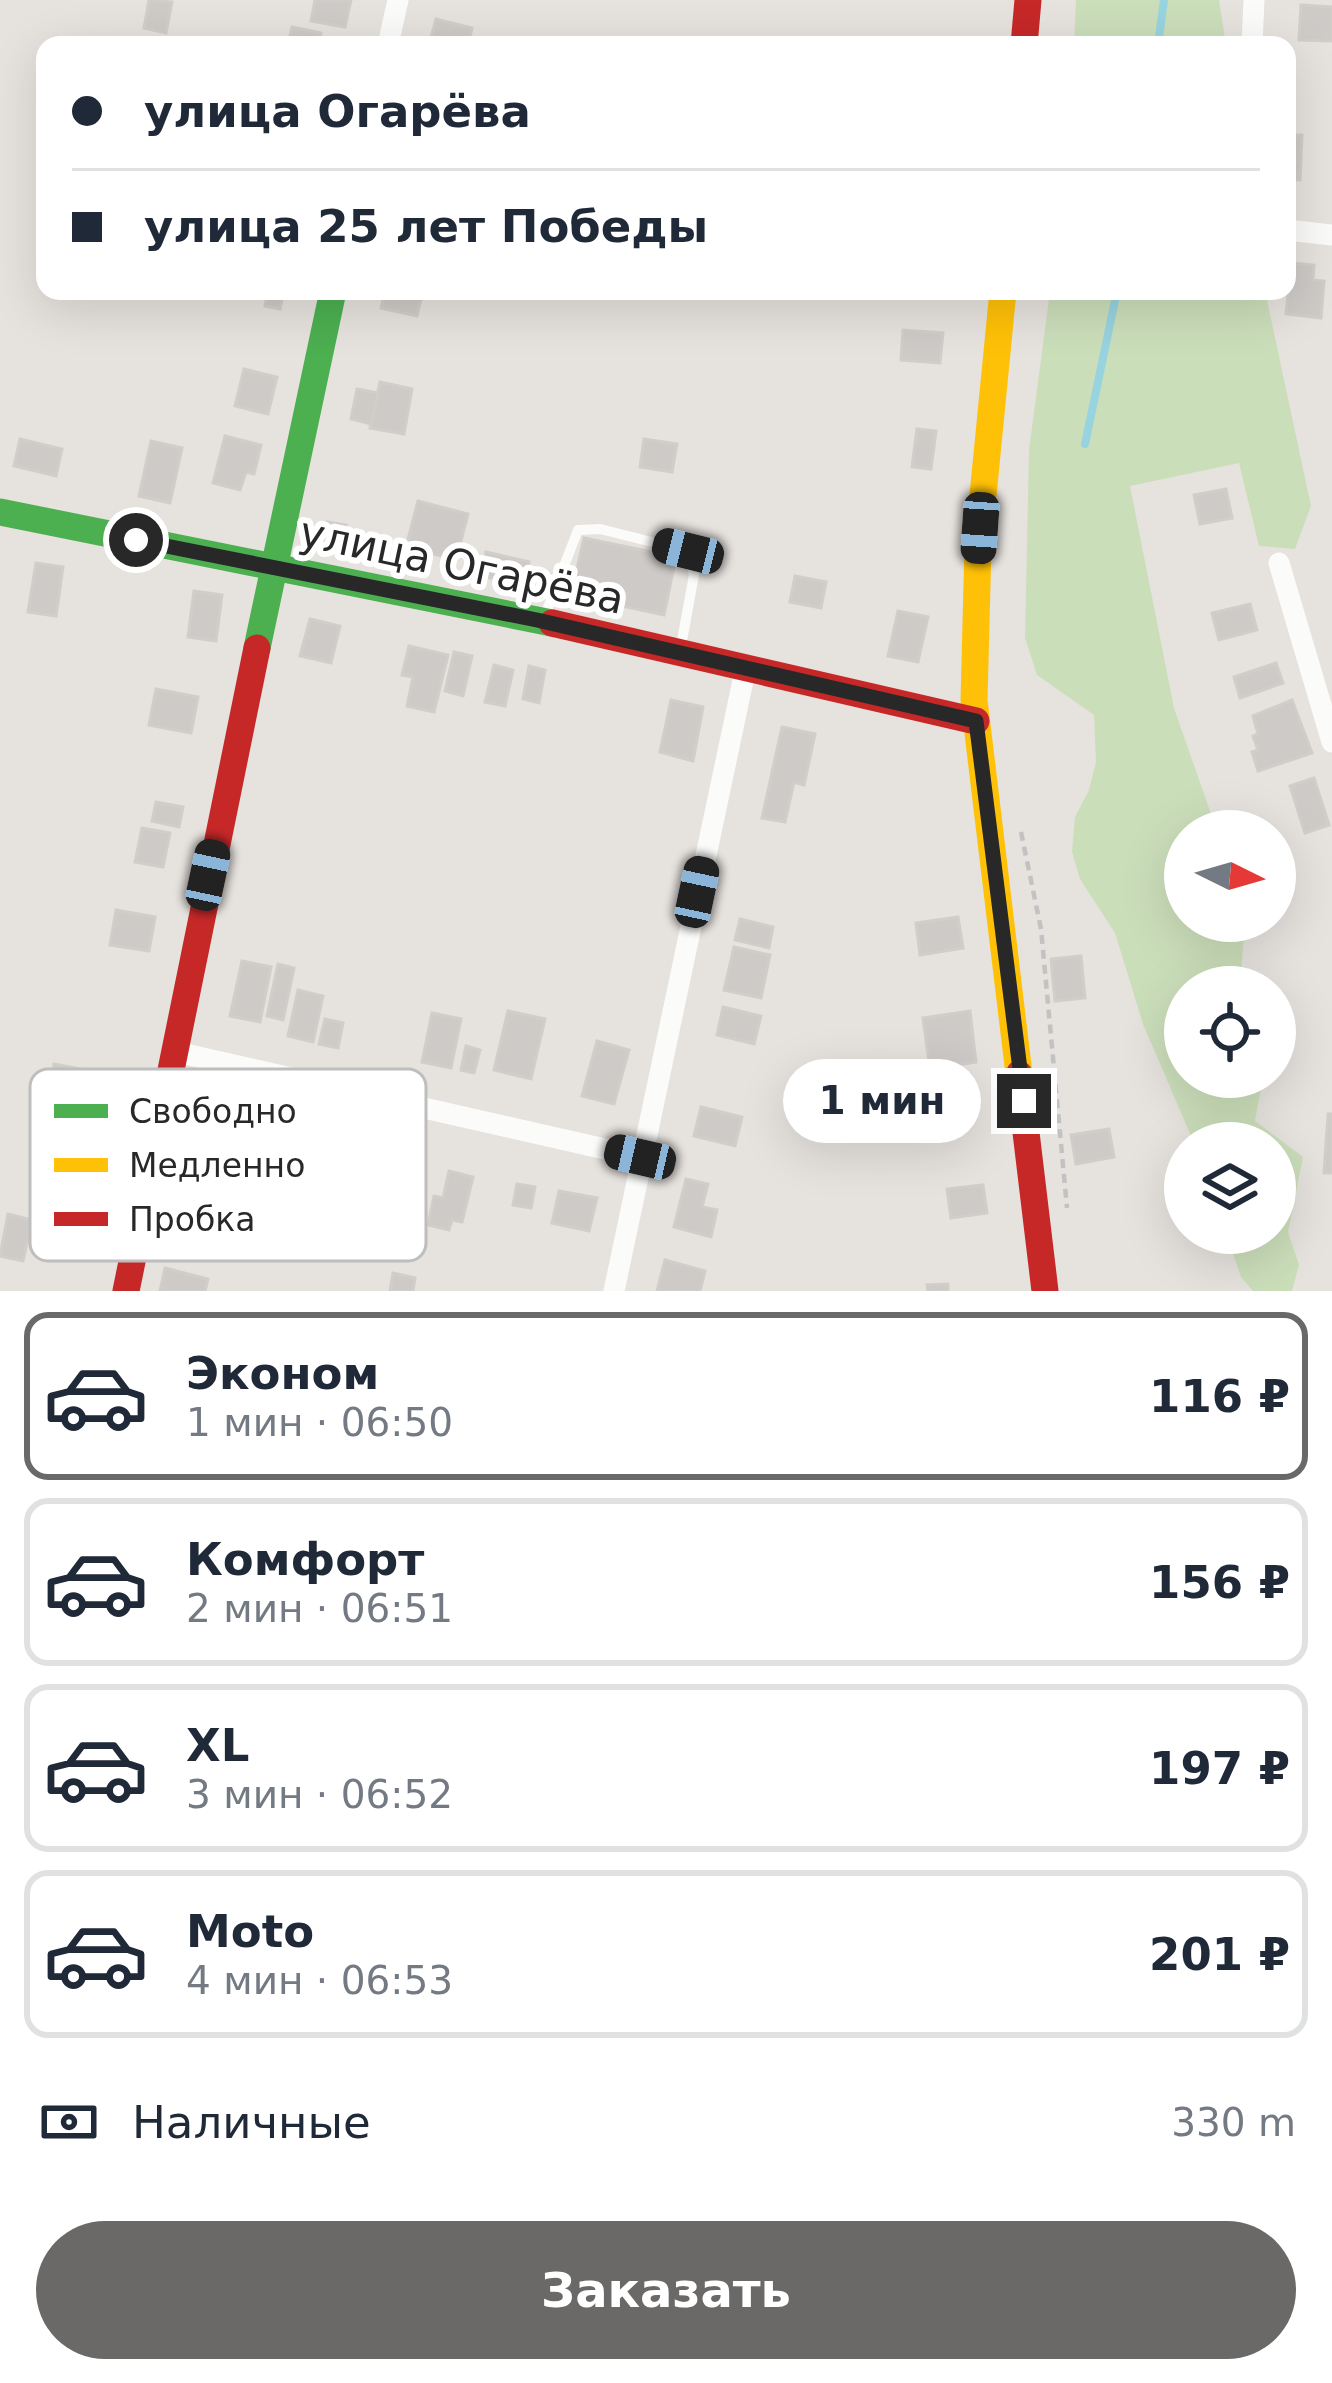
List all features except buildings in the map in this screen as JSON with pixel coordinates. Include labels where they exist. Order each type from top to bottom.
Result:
[{"type":"street","points":[[390,36],[398,0]]},
{"type":"street","points":[[1025,36],[1028,0]]},
{"type":"street","points":[[1252,36],[1254,0]]},
{"type":"street","points":[[1296,231],[1332,235]]},
{"type":"street","points":[[169,1069],[331,300]]},
{"type":"street","points":[[1002,300],[972,645],[976,721],[1045,1291]]},
{"type":"street","name":"улица Огарёва","points":[[0,512],[543,622],[976,721]]},
{"type":"street","points":[[1279,562],[1332,742]]},
{"type":"street","points":[[614,1291],[745,671]]},
{"type":"street","points":[[172,1051],[251,1069]]},
{"type":"street","points":[[426,1109],[640,1157]]},
{"type":"street","points":[[126,1291],[132,1261]]},
{"type":"lane","points":[[543,622],[578,530],[600,529],[688,551],[694,575],[679,655]]},
{"type":"path","points":[[1021,831],[1041,928],[1068,1218]]},
{"type":"green space","points":[[1076,0],[1219,0],[1225,36],[1074,36]]},
{"type":"green space","points":[[1049,300],[1267,300],[1311,506],[1295,549],[1259,546],[1239,463],[1130,486],[1174,708],[1210,810],[1164,810],[1164,942],[1243,942],[1242,966],[1164,966],[1164,1073],[1143,1024],[1115,933],[1080,879],[1072,852],[1075,817],[1096,762],[1094,715],[1037,675],[1025,638],[1029,450]]},
{"type":"green space","points":[[1175,1098],[1259,1098],[1256,1122],[1185,1122]]},
{"type":"green space","points":[[1296,1152],[1303,1157],[1296,1192]]},
{"type":"green space","points":[[1233,1254],[1295,1254],[1299,1265],[1292,1291],[1253,1291],[1241,1277]]},
{"type":"waterway","points":[[1159,36],[1164,0]]},
{"type":"waterway","points":[[1085,444],[1115,300]]},
{"type":"traffic: fast","points":[[257,648],[331,300]]},
{"type":"traffic: fast","points":[[0,512],[552,623]]},
{"type":"traffic: slow","points":[[1002,300],[978,546],[974,700],[1019,1074]]},
{"type":"traffic: jam","points":[[1025,36],[1028,0]]},
{"type":"traffic: jam","points":[[552,623],[976,721]]},
{"type":"traffic: jam","points":[[171,1069],[257,648]]},
{"type":"traffic: jam","points":[[1019,1074],[1045,1291]]},
{"type":"traffic: jam","points":[[126,1291],[132,1261]]},
{"type":"route","points":[[136,540],[537,620],[976,721],[1024,1101]]}]
